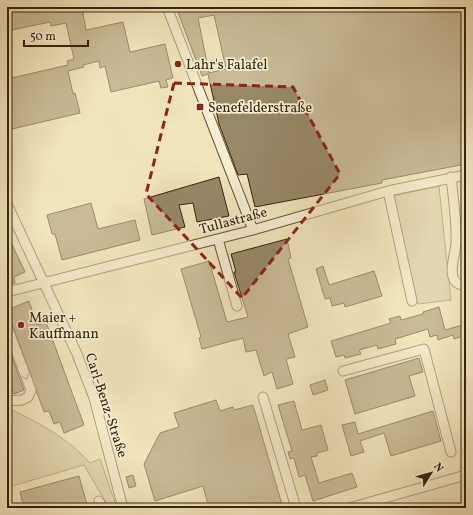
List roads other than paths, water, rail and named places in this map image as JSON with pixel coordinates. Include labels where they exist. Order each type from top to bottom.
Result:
[{"type":"street","points":[[167,7],[252,230]]},
{"type":"street","name":"Tullastraße","points":[[7,292],[252,230],[388,191],[466,175]]},
{"type":"street","points":[[451,177],[456,242],[453,259],[453,276],[455,282],[460,285],[466,284]]},
{"type":"street","points":[[388,191],[412,301]]},
{"type":"street","name":"Carl-Benz-Straße","points":[[7,204],[77,354],[94,398],[124,508]]},
{"type":"street","points":[[218,239],[237,306]]},
{"type":"street","points":[[7,327],[31,390],[28,397],[22,400],[7,401]]},
{"type":"street","points":[[343,371],[424,349],[451,452]]},
{"type":"street","points":[[263,397],[296,508]]},
{"type":"street","points":[[349,508],[466,475]]},
{"type":"place","name":"Lahr's Falafel","points":[[178,64]]},
{"type":"place","name":"Senefelderstraße","points":[[200,107]]},
{"type":"place","name":"Maier + Kauffmann","points":[[21,325]]}]
